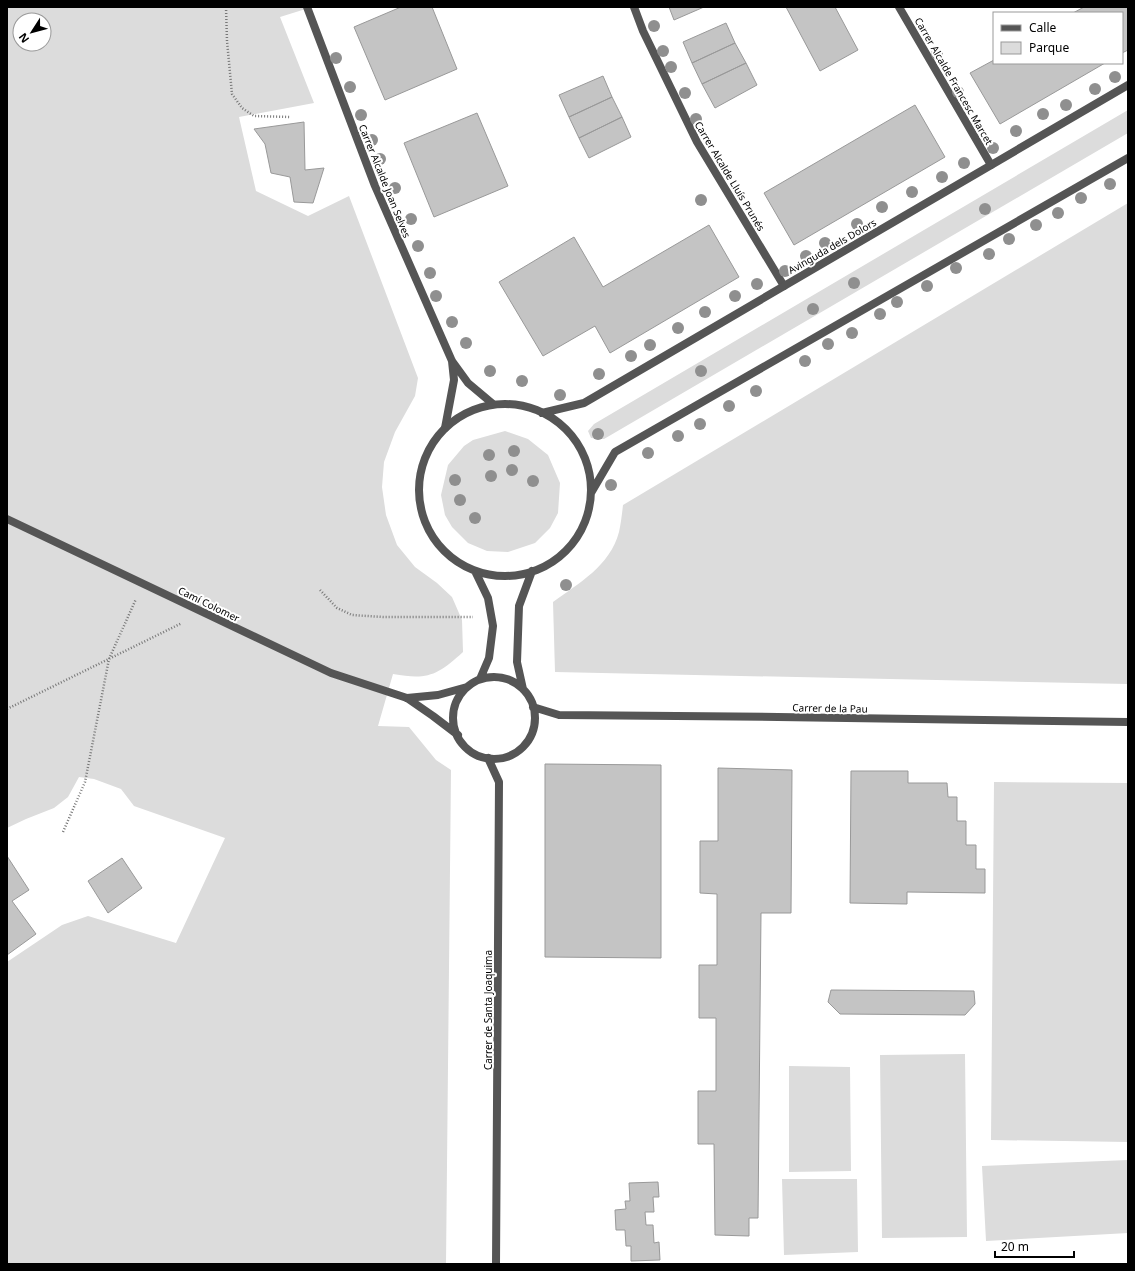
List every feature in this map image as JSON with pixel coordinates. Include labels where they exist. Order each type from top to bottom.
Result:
[{"type":"street","name":"Carrer Alcalde Joan Selves","points":[[307,7],[375,186],[452,361],[468,383],[493,404]]},
{"type":"street","name":"Carrer Alcalde Lluís Prunés","points":[[634,7],[643,31],[696,142],[784,286]]},
{"type":"street","name":"Carrer Alcalde Francesc Marcet","points":[[899,7],[991,165]]},
{"type":"street","name":"Avinguda dels Dolors","points":[[542,413],[584,403],[1128,85]]},
{"type":"street","points":[[591,493],[615,452],[1128,158]]},
{"type":"street","name":"Carrer Alcalde Joan Selves","points":[[445,428],[454,380],[452,361]]},
{"type":"street","points":[[493,404],[513,404],[542,413],[551,418],[568,432],[581,450],[589,471],[591,493],[590,503],[584,523],[567,550],[551,562],[532,571],[518,575],[504,576],[475,571],[458,562],[443,550],[429,530],[421,507],[419,488],[423,464],[433,442],[445,428],[463,415],[482,407],[493,404]]},
{"type":"street","name":"Camí Colomer","points":[[7,519],[331,673],[407,698],[458,735]]},
{"type":"street","points":[[475,571],[488,598],[493,626],[489,658],[480,680]]},
{"type":"street","points":[[523,689],[517,662],[519,606],[532,571]]},
{"type":"street","points":[[500,677],[512,681],[523,689],[530,697],[535,719],[533,732],[527,742],[518,751],[506,757],[488,758],[476,754],[470,750],[458,735],[454,724],[455,706],[460,695],[468,686],[486,678],[500,677]]},
{"type":"street","name":"Camí Colomer","points":[[407,698],[438,695],[468,686]]},
{"type":"street","name":"Carrer de la Pau","points":[[533,707],[559,716],[770,717],[1128,722]]},
{"type":"street","name":"Carrer de Santa Joaquima","points":[[488,758],[499,782],[496,1264]]},
{"type":"path","points":[[226,7],[227,41],[232,94],[242,108],[254,116],[290,117]]},
{"type":"path","points":[[63,832],[85,782],[109,658],[143,584]]},
{"type":"path","points":[[320,590],[337,608],[352,614],[492,618]]},
{"type":"path","points":[[7,709],[203,612]]},
{"type":"green space","points":[[7,7],[312,7],[280,17],[314,103],[239,117],[256,191],[308,216],[349,196],[418,378],[415,396],[395,432],[384,462],[382,487],[386,515],[397,545],[415,567],[437,583],[452,597],[462,620],[463,652],[446,666],[431,674],[423,676],[405,676],[393,674],[378,726],[409,727],[436,760],[451,770],[446,1264],[7,1264],[7,962],[62,925],[88,916],[176,943],[225,838],[134,806],[121,789],[94,779],[79,777],[68,797],[54,808],[7,828]]},
{"type":"green space","points":[[1128,110],[1128,133],[604,439],[591,438],[588,431],[594,424]]},
{"type":"green space","points":[[1128,203],[1128,684],[555,672],[553,602],[592,573],[609,555],[619,532],[623,505]]},
{"type":"green space","points":[[505,431],[528,439],[548,455],[560,483],[558,513],[550,528],[535,543],[508,552],[487,551],[468,543],[452,527],[445,515],[441,495],[448,465],[464,446],[473,440]]},
{"type":"green space","points":[[994,782],[1128,783],[1128,1142],[991,1140]]},
{"type":"green space","points":[[965,1054],[967,1237],[882,1238],[880,1055]]},
{"type":"green space","points":[[789,1066],[850,1067],[851,1171],[789,1172]]},
{"type":"green space","points":[[1128,1160],[1128,1233],[986,1241],[982,1166]]},
{"type":"green space","points":[[782,1179],[857,1179],[858,1252],[784,1255]]},
{"type":"building","points":[[401,7],[432,7],[457,69],[385,100],[354,27]]},
{"type":"building","points":[[669,7],[704,7],[674,20]]},
{"type":"building","points":[[786,7],[835,7],[858,50],[820,71]]},
{"type":"building","points":[[1084,7],[1128,7],[1128,50],[1123,52],[1123,12],[1075,12]]},
{"type":"building","points":[[726,23],[735,43],[692,63],[683,42]]},
{"type":"building","points":[[735,43],[746,63],[702,84],[692,63]]},
{"type":"building","points":[[993,61],[993,64],[1103,64],[1000,124],[970,73]]},
{"type":"building","points":[[746,63],[757,85],[715,108],[702,84]]},
{"type":"building","points":[[603,76],[612,97],[569,117],[559,95]]},
{"type":"building","points":[[612,97],[622,117],[579,138],[569,117]]},
{"type":"building","points":[[915,105],[945,157],[794,245],[764,193]]},
{"type":"building","points":[[477,113],[508,186],[434,217],[404,143]]},
{"type":"building","points":[[622,117],[631,137],[589,158],[579,138]]},
{"type":"building","points":[[304,122],[305,170],[324,168],[313,203],[294,202],[290,177],[271,173],[265,144],[254,129]]},
{"type":"building","points":[[709,225],[739,277],[610,353],[595,326],[543,356],[499,282],[574,237],[603,287]]},
{"type":"building","points":[[545,764],[661,765],[661,958],[545,957]]},
{"type":"building","points":[[718,768],[792,770],[791,913],[761,913],[758,1218],[749,1218],[749,1236],[715,1235],[714,1144],[698,1144],[698,1091],[716,1091],[716,1018],[699,1018],[699,965],[717,965],[717,894],[700,893],[700,841],[718,841]]},
{"type":"building","points":[[851,771],[908,771],[908,783],[947,783],[948,797],[957,797],[957,821],[966,821],[966,845],[976,845],[976,869],[985,869],[985,893],[907,892],[907,904],[850,903]]},
{"type":"building","points":[[7,856],[29,890],[12,901],[36,934],[7,955]]},
{"type":"building","points":[[122,858],[142,888],[108,913],[88,881]]},
{"type":"building","points":[[831,990],[974,991],[975,1004],[965,1015],[840,1014],[828,1002]]},
{"type":"building","points":[[658,1182],[659,1197],[653,1197],[654,1212],[645,1212],[646,1225],[653,1225],[654,1243],[659,1242],[660,1260],[631,1261],[631,1246],[626,1246],[625,1230],[616,1230],[615,1210],[626,1209],[625,1201],[630,1201],[629,1183]]}]
